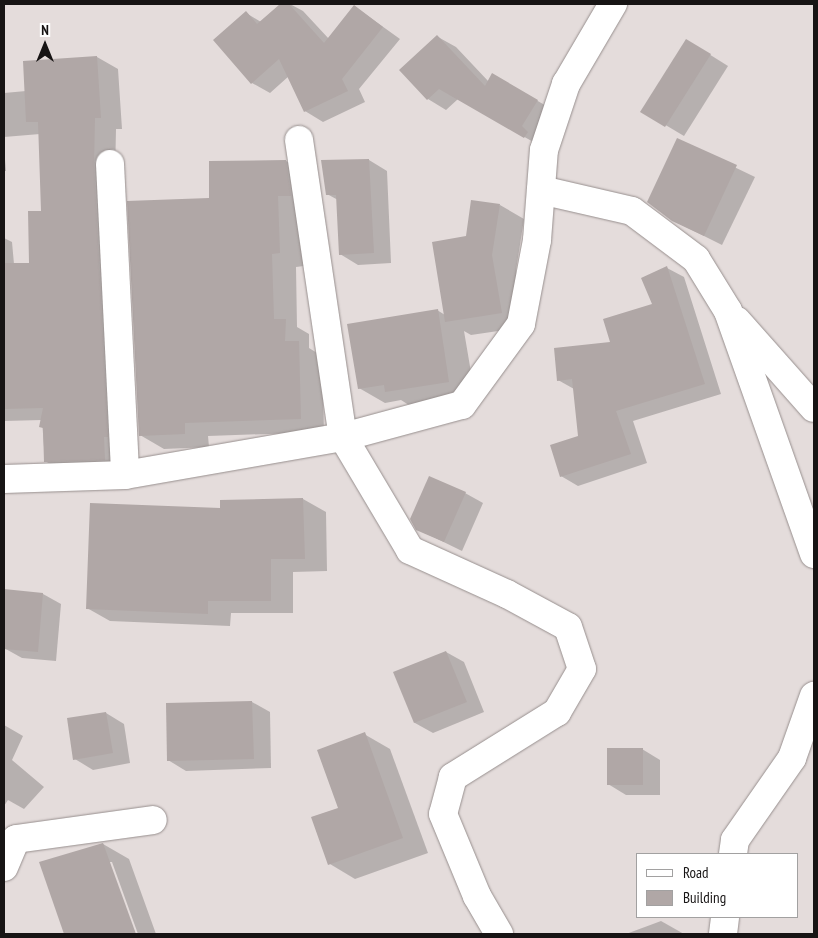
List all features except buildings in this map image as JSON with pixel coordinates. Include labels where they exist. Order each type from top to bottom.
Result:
[{"type":"street","points":[[4,478],[125,475],[343,437],[462,405],[521,324],[537,240],[544,150],[566,84],[613,4]]},
{"type":"street","points":[[299,140],[343,437],[410,550],[507,594],[568,627],[582,669],[558,712],[453,777],[443,814],[477,896],[499,934]]},
{"type":"street","points":[[110,164],[125,475]]},
{"type":"street","points":[[541,190],[632,211],[696,259],[728,311],[814,408]]},
{"type":"street","points":[[728,311],[814,554]]},
{"type":"street","points":[[734,853],[735,840],[792,758],[814,696]]},
{"type":"street","points":[[4,867],[16,839],[153,820]]},
{"type":"street","points":[[723,934],[725,918]]}]
